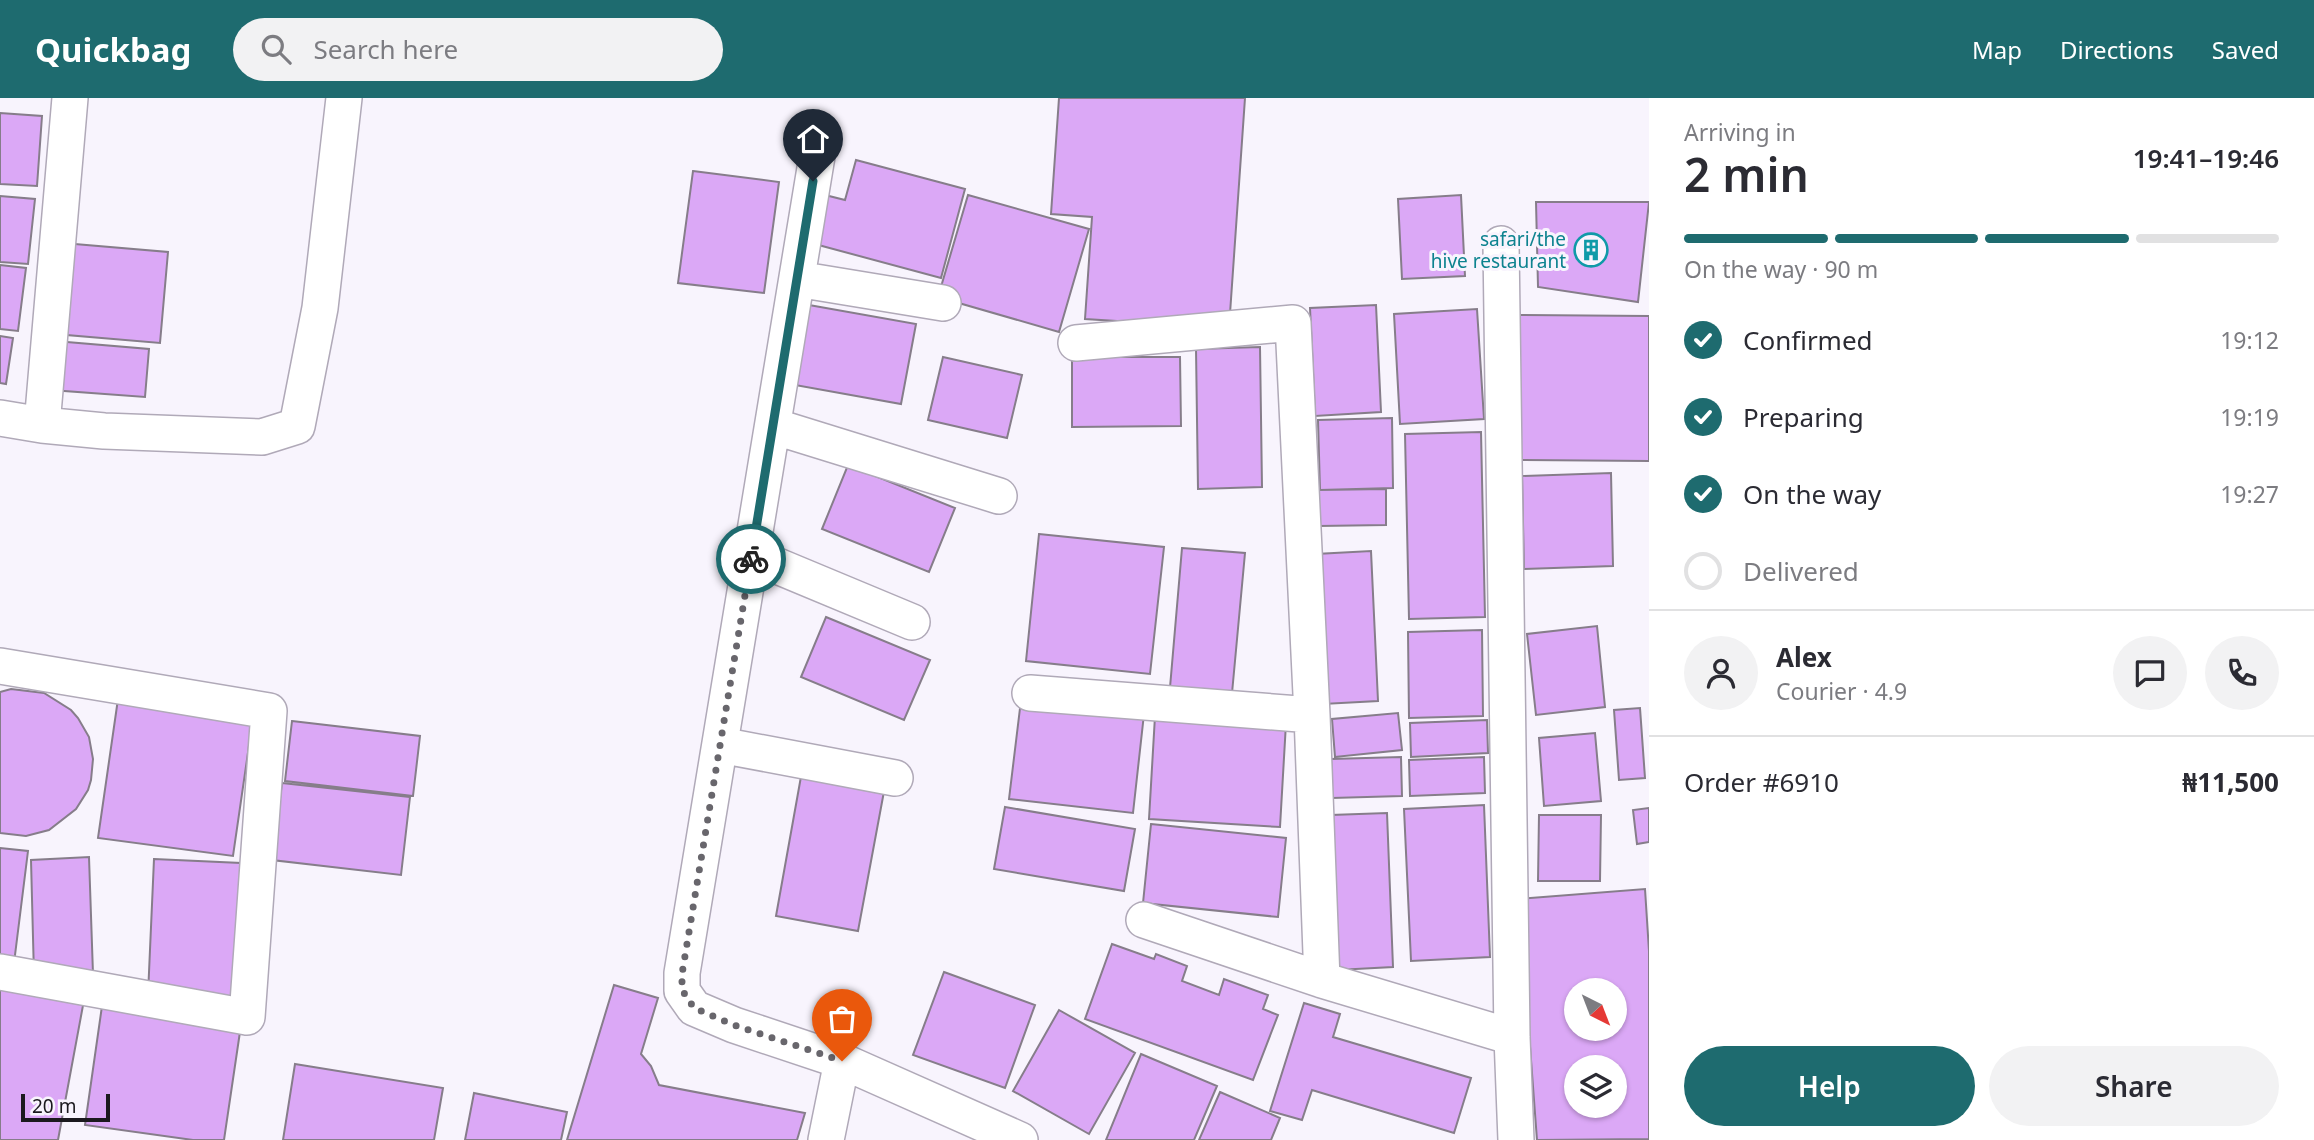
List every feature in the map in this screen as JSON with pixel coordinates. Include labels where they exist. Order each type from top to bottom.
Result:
[{"type":"street","points":[[42,425],[70,98]]},
{"type":"street","points":[[0,418],[104,431],[262,437],[297,426],[320,309],[344,98]]},
{"type":"street","points":[[821,132],[682,974],[682,990],[694,1008],[734,1025],[842,1061],[1020,1140]]},
{"type":"street","points":[[1501,244],[1512,1037],[1516,1140]]},
{"type":"street","points":[[797,279],[943,303]]},
{"type":"street","points":[[1076,343],[1293,323],[1322,980]]},
{"type":"street","points":[[772,426],[999,496]]},
{"type":"street","points":[[751,555],[912,622]]},
{"type":"street","points":[[0,666],[269,711],[247,1017],[0,972]]},
{"type":"street","points":[[1030,693],[1312,715]]},
{"type":"street","points":[[720,745],[895,778]]},
{"type":"street","points":[[1144,920],[1322,980],[1512,1037]]},
{"type":"street","points":[[826,1140],[842,1061]]},
{"type":"building","points":[[1059,98],[1245,98],[1229,328],[1085,319],[1092,217],[1051,214]]},
{"type":"building","points":[[0,113],[42,116],[37,186],[0,184]]},
{"type":"building","points":[[856,160],[965,189],[941,278],[811,243],[825,195],[845,200]]},
{"type":"building","points":[[693,171],[779,182],[764,293],[678,283]]},
{"type":"building","points":[[968,195],[1089,229],[1059,332],[938,297]]},
{"type":"building","points":[[1461,195],[1465,276],[1402,279],[1398,199]]},
{"type":"building","points":[[0,196],[35,199],[28,264],[0,262]]},
{"type":"building","name":"safari/the hive restaurant","points":[[1536,202],[1649,202],[1638,302],[1538,287]]},
{"type":"building","points":[[63,243],[168,252],[160,343],[55,334]]},
{"type":"building","points":[[0,265],[26,268],[18,331],[0,329]]},
{"type":"building","points":[[809,305],[916,324],[901,404],[795,385]]},
{"type":"building","points":[[1376,305],[1381,412],[1315,416],[1310,308]]},
{"type":"building","points":[[1477,309],[1484,419],[1400,424],[1394,314]]},
{"type":"building","points":[[1520,315],[1649,316],[1649,461],[1518,460]]},
{"type":"building","points":[[0,336],[13,338],[6,384],[0,383]]},
{"type":"building","points":[[55,341],[149,349],[145,397],[51,390]]},
{"type":"building","points":[[1260,347],[1262,487],[1198,489],[1196,349]]},
{"type":"building","points":[[943,357],[1022,375],[1007,438],[928,420]]},
{"type":"building","points":[[1072,357],[1180,357],[1181,426],[1072,427]]},
{"type":"building","points":[[1392,418],[1393,488],[1320,490],[1318,420]]},
{"type":"building","points":[[1481,432],[1485,617],[1409,619],[1405,434]]},
{"type":"building","points":[[848,465],[955,508],[929,572],[822,529]]},
{"type":"building","points":[[1611,473],[1613,566],[1524,569],[1522,476]]},
{"type":"building","points":[[1386,489],[1386,525],[1319,526],[1318,490]]},
{"type":"building","points":[[1039,534],[1164,547],[1150,674],[1026,661]]},
{"type":"building","points":[[1182,548],[1245,553],[1231,704],[1169,699]]},
{"type":"building","points":[[1371,551],[1378,701],[1323,704],[1316,554]]},
{"type":"building","points":[[826,617],[930,660],[904,720],[801,677]]},
{"type":"building","points":[[1597,626],[1605,707],[1536,715],[1527,634]]},
{"type":"building","points":[[1482,630],[1483,716],[1409,718],[1408,632]]},
{"type":"building","points":[[11,689],[44,693],[71,710],[89,737],[93,759],[88,790],[76,809],[49,830],[26,836],[0,833],[0,692]]},
{"type":"building","points":[[118,699],[253,718],[233,856],[98,838]]},
{"type":"building","points":[[1021,700],[1144,714],[1133,813],[1009,799]]},
{"type":"building","points":[[1640,708],[1645,778],[1619,780],[1614,710]]},
{"type":"building","points":[[1398,713],[1402,750],[1335,757],[1332,719]]},
{"type":"building","points":[[1155,716],[1286,723],[1280,827],[1149,819]]},
{"type":"building","points":[[1487,720],[1488,753],[1411,757],[1410,723]]},
{"type":"building","points":[[292,721],[420,736],[413,796],[285,781]]},
{"type":"building","points":[[1595,733],[1601,801],[1544,806],[1539,738]]},
{"type":"building","points":[[1401,757],[1402,796],[1332,798],[1331,759]]},
{"type":"building","points":[[1484,757],[1485,793],[1410,796],[1409,760]]},
{"type":"building","points":[[802,771],[885,786],[858,931],[776,916]]},
{"type":"building","points":[[282,783],[410,797],[401,875],[272,860]]},
{"type":"building","points":[[1484,805],[1490,957],[1411,961],[1404,809]]},
{"type":"building","points":[[1005,807],[1135,829],[1124,891],[994,869]]},
{"type":"building","points":[[1649,808],[1649,842],[1637,844],[1633,810]]},
{"type":"building","points":[[1387,813],[1393,967],[1337,970],[1331,815]]},
{"type":"building","points":[[1539,815],[1601,815],[1600,881],[1538,881]]},
{"type":"building","points":[[1151,824],[1286,838],[1278,917],[1143,903]]},
{"type":"building","points":[[0,848],[28,851],[14,963],[0,961]]},
{"type":"building","points":[[89,857],[93,974],[34,976],[31,860]]},
{"type":"building","points":[[154,859],[241,863],[234,999],[148,995]]},
{"type":"building","points":[[1645,889],[1649,951],[1649,1139],[1537,1140],[1519,899]]},
{"type":"building","points":[[1112,944],[1154,959],[1156,954],[1187,966],[1182,981],[1219,995],[1224,979],[1268,995],[1263,1009],[1278,1015],[1253,1080],[1085,1019]]},
{"type":"building","points":[[944,972],[1035,1005],[1005,1088],[913,1055]]},
{"type":"building","points":[[614,985],[658,998],[641,1054],[651,1066],[659,1085],[805,1113],[797,1140],[567,1140]]},
{"type":"building","points":[[0,986],[84,1000],[58,1140],[0,1140]]},
{"type":"building","points":[[1304,1003],[1340,1014],[1333,1037],[1471,1078],[1454,1133],[1312,1090],[1302,1120],[1270,1111]]},
{"type":"building","points":[[102,1006],[241,1025],[224,1140],[193,1140],[85,1125]]},
{"type":"building","points":[[1059,1010],[1135,1053],[1089,1134],[1013,1091]]},
{"type":"building","points":[[1141,1054],[1217,1086],[1194,1140],[1106,1140]]},
{"type":"building","points":[[295,1064],[443,1088],[434,1140],[283,1140]]},
{"type":"building","points":[[1220,1092],[1280,1118],[1271,1140],[1199,1140]]},
{"type":"building","points":[[474,1093],[567,1112],[561,1140],[465,1140]]},
{"type":"way so far","points":[[751,559],[682,974],[682,990],[694,1008],[734,1025],[842,1061]]},
{"type":"place","name":"safari/the hive restaurant","points":[[1591,250]]},
{"type":"route","points":[[751,559],[813,181]]}]
